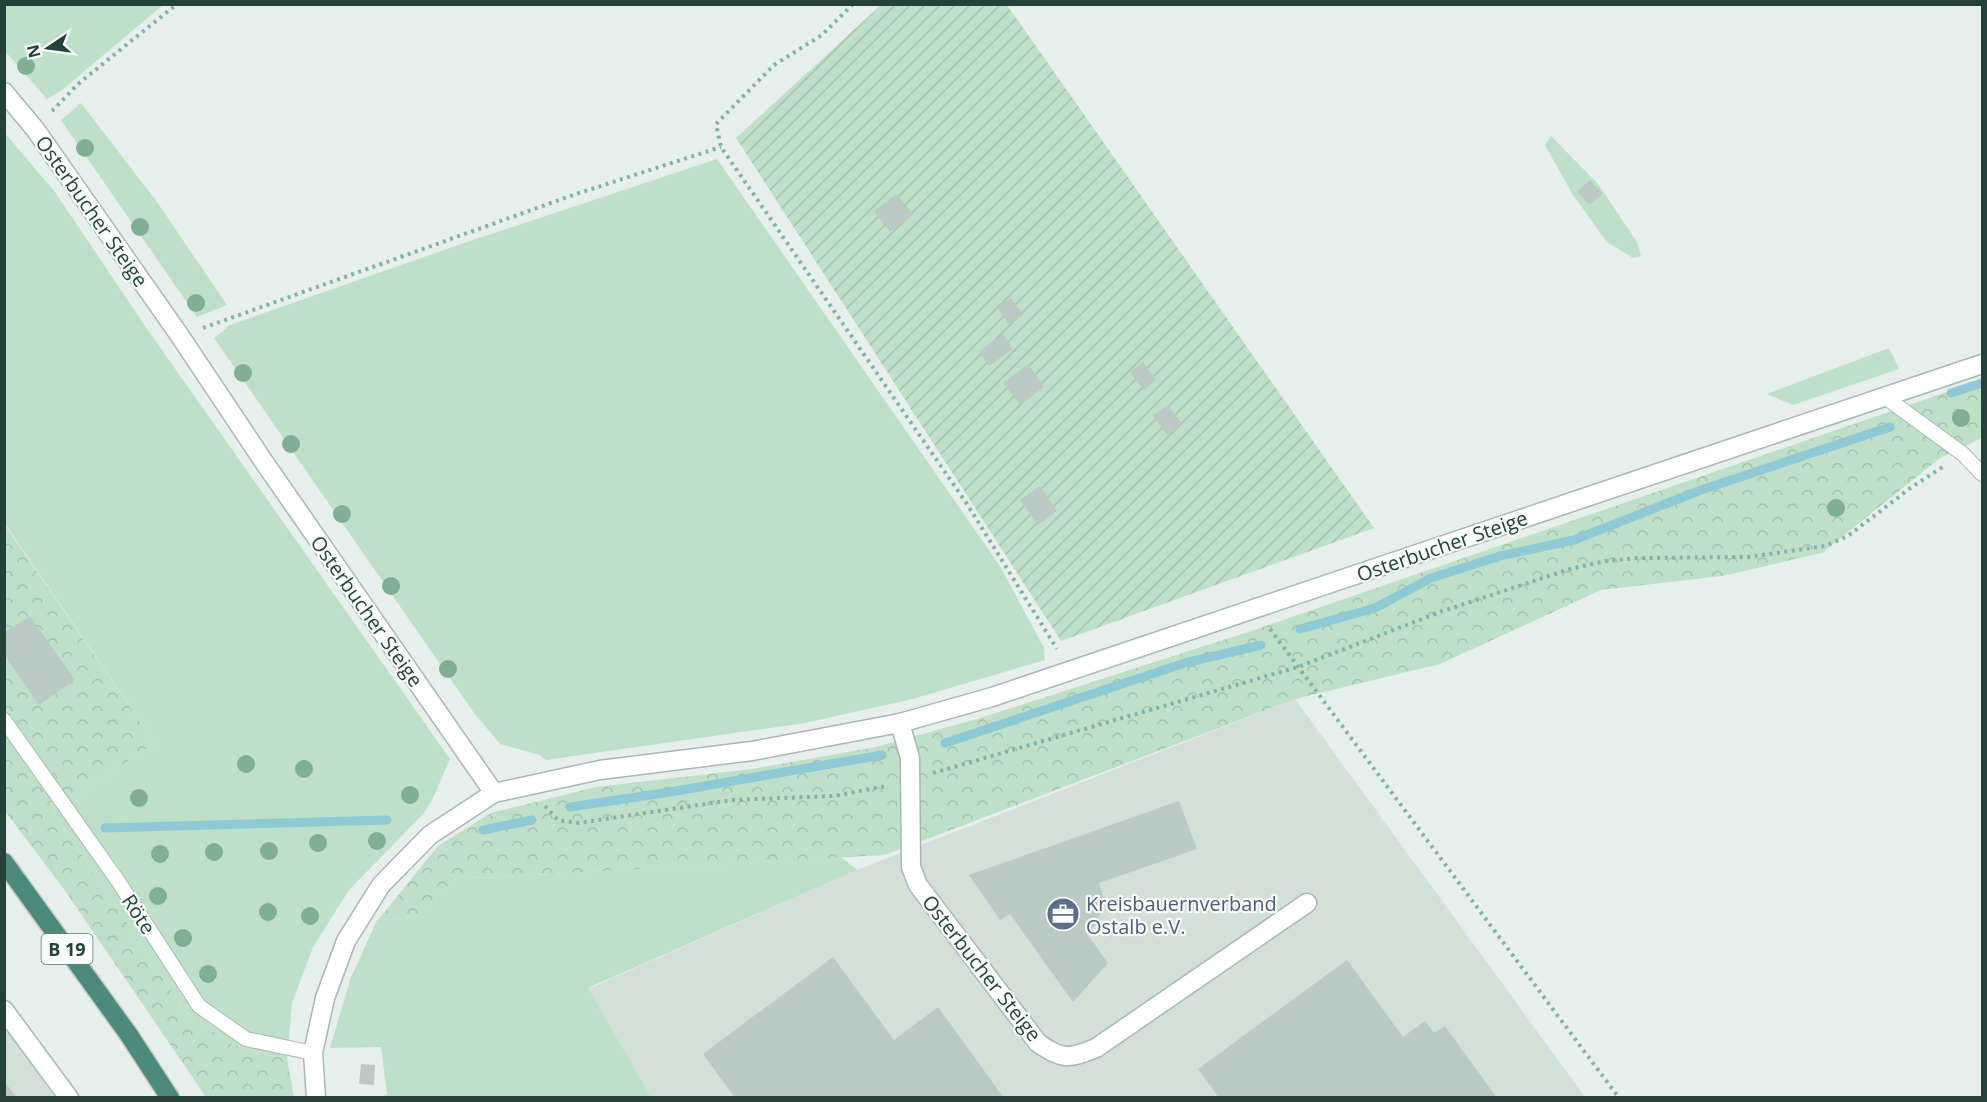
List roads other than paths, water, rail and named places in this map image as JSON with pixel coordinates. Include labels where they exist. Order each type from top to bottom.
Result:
[{"type":"highway","name":"B 19","points":[[4,862],[129,1035],[170,1098]]},
{"type":"street","name":"Osterbucher Steige","points":[[4,92],[35,129],[180,336],[270,471],[494,793],[600,770],[752,751],[900,723],[992,697],[1983,364]]},
{"type":"street","name":"Osterbucher Steige","points":[[900,723],[910,758],[911,867],[918,885],[1038,1043],[1056,1056],[1076,1056],[1096,1048],[1307,903]]},
{"type":"street","points":[[315,1098],[314,1053],[325,998],[346,941],[381,885],[430,835],[494,793]]},
{"type":"street","points":[[4,1010],[69,1098]]},
{"type":"lane","points":[[1885,397],[1963,454],[1983,474]]},
{"type":"lane","name":"Röte","points":[[4,720],[118,881],[199,1006],[246,1039],[314,1053]]},
{"type":"waterway","points":[[1951,393],[1982,383]]},
{"type":"waterway","points":[[1300,629],[1375,608],[1431,578],[1500,556],[1574,540],[1701,490],[1890,427]]},
{"type":"waterway","points":[[945,743],[1185,663],[1261,645]]},
{"type":"waterway","points":[[570,807],[882,755]]},
{"type":"waterway","points":[[105,828],[387,820]]},
{"type":"waterway","points":[[483,830],[532,820]]},
{"type":"place","name":"Kreisbauernverband Ostalb e.V.","points":[[1063,914]]}]
